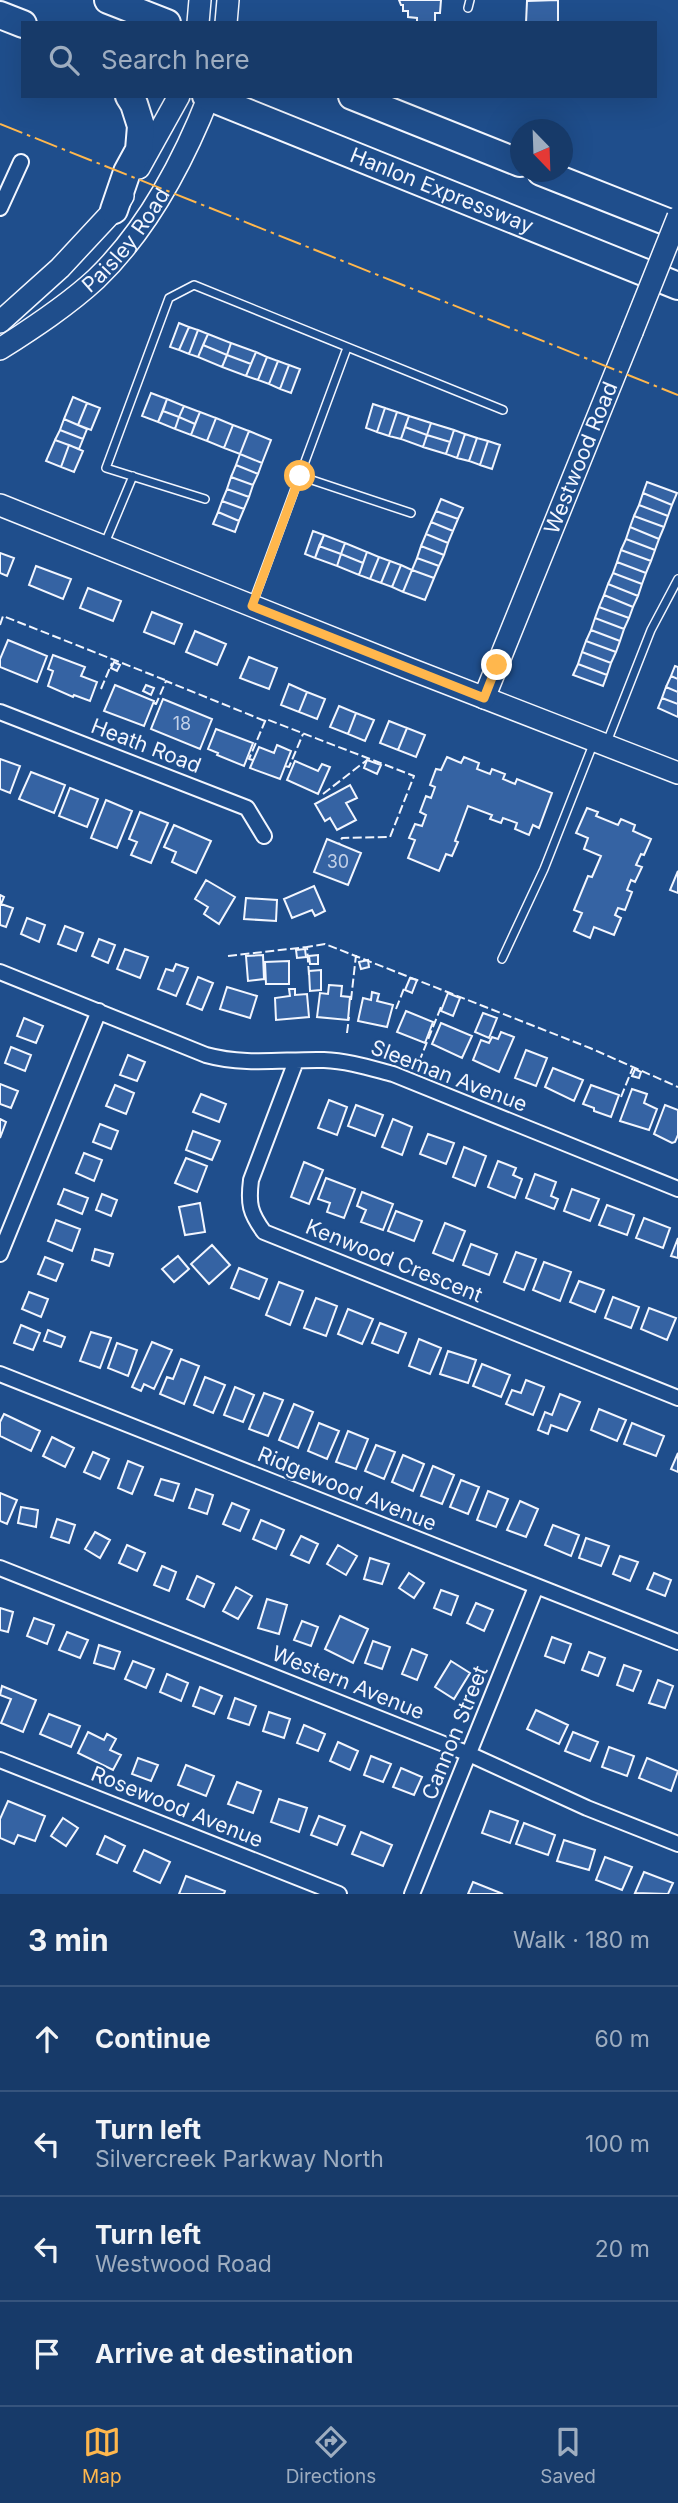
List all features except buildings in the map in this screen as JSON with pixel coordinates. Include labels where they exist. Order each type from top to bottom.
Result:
[{"type":"highway","points":[[108,0],[162,21]]},
{"type":"highway","points":[[0,15],[21,23]]},
{"type":"highway","points":[[114,210],[127,172],[139,150],[141,126],[130,98]]},
{"type":"highway","name":"Hanlon Expressway","points":[[210,98],[678,286]]},
{"type":"highway","points":[[357,98],[510,159]]},
{"type":"highway","points":[[566,182],[678,226]]},
{"type":"main road","points":[[198,21],[200,0]]},
{"type":"main road","points":[[226,21],[228,0]]},
{"type":"main road","name":"Paisley Road","points":[[0,322],[60,268],[114,210],[178,98]]},
{"type":"main road","name":"Paisley Road","points":[[0,349],[56,311],[96,278],[133,236],[166,189],[208,98]]},
{"type":"main road","name":"Westwood Road","points":[[484,698],[678,217]]},
{"type":"main road","points":[[0,505],[678,773]]},
{"type":"street","points":[[0,208],[21,162]]},
{"type":"street","name":"Heath Road","points":[[0,712],[247,808],[264,836]]},
{"type":"street","name":"Sleeman Avenue","points":[[0,972],[206,1055],[228,1061],[323,1060],[354,1063],[393,1074],[678,1189]]},
{"type":"street","points":[[0,1254],[99,1011]]},
{"type":"street","name":"Kenwood Crescent","points":[[296,1061],[251,1180],[248,1198],[253,1217],[264,1232],[678,1398]]},
{"type":"street","name":"Ridgewood Avenue","points":[[0,1374],[678,1642]]},
{"type":"street","name":"Western Avenue","points":[[0,1568],[469,1754],[587,1808],[678,1844]]},
{"type":"street","name":"Cannon Street","points":[[412,1894],[536,1587]]},
{"type":"street","name":"Rosewood Avenue","points":[[0,1760],[339,1894]]},
{"type":"lane","points":[[205,499],[106,468],[169,298],[194,285],[503,411]]},
{"type":"lane","points":[[252,606],[347,348]]},
{"type":"lane","points":[[103,546],[133,476]]},
{"type":"lane","points":[[300,476],[411,513]]},
{"type":"lane","points":[[502,959],[651,630],[678,579]]},
{"type":"fence","points":[[0,625],[3,616],[165,680]]},
{"type":"fence","points":[[101,689],[112,663]]},
{"type":"fence","points":[[154,703],[156,704],[166,681],[265,721]]},
{"type":"fence","points":[[253,760],[249,759],[266,719],[414,776],[390,837],[342,838],[339,844]]},
{"type":"fence","points":[[285,766],[289,767],[303,734]]},
{"type":"fence","points":[[323,794],[367,760]]},
{"type":"fence","points":[[309,975],[307,947],[325,944],[590,1048],[678,1087]]},
{"type":"fence","points":[[228,956],[307,947]]},
{"type":"fence","points":[[351,1000],[356,955]]},
{"type":"fence","points":[[396,1009],[405,986]]},
{"type":"fence","points":[[419,1062],[441,1007]]},
{"type":"fence","points":[[347,1033],[349,1017]]},
{"type":"fence","points":[[621,1097],[633,1067]]},
{"type":"power","points":[[0,124],[678,395]]},
{"type":"route","points":[[300,476],[252,606],[484,698],[497,665]]}]
